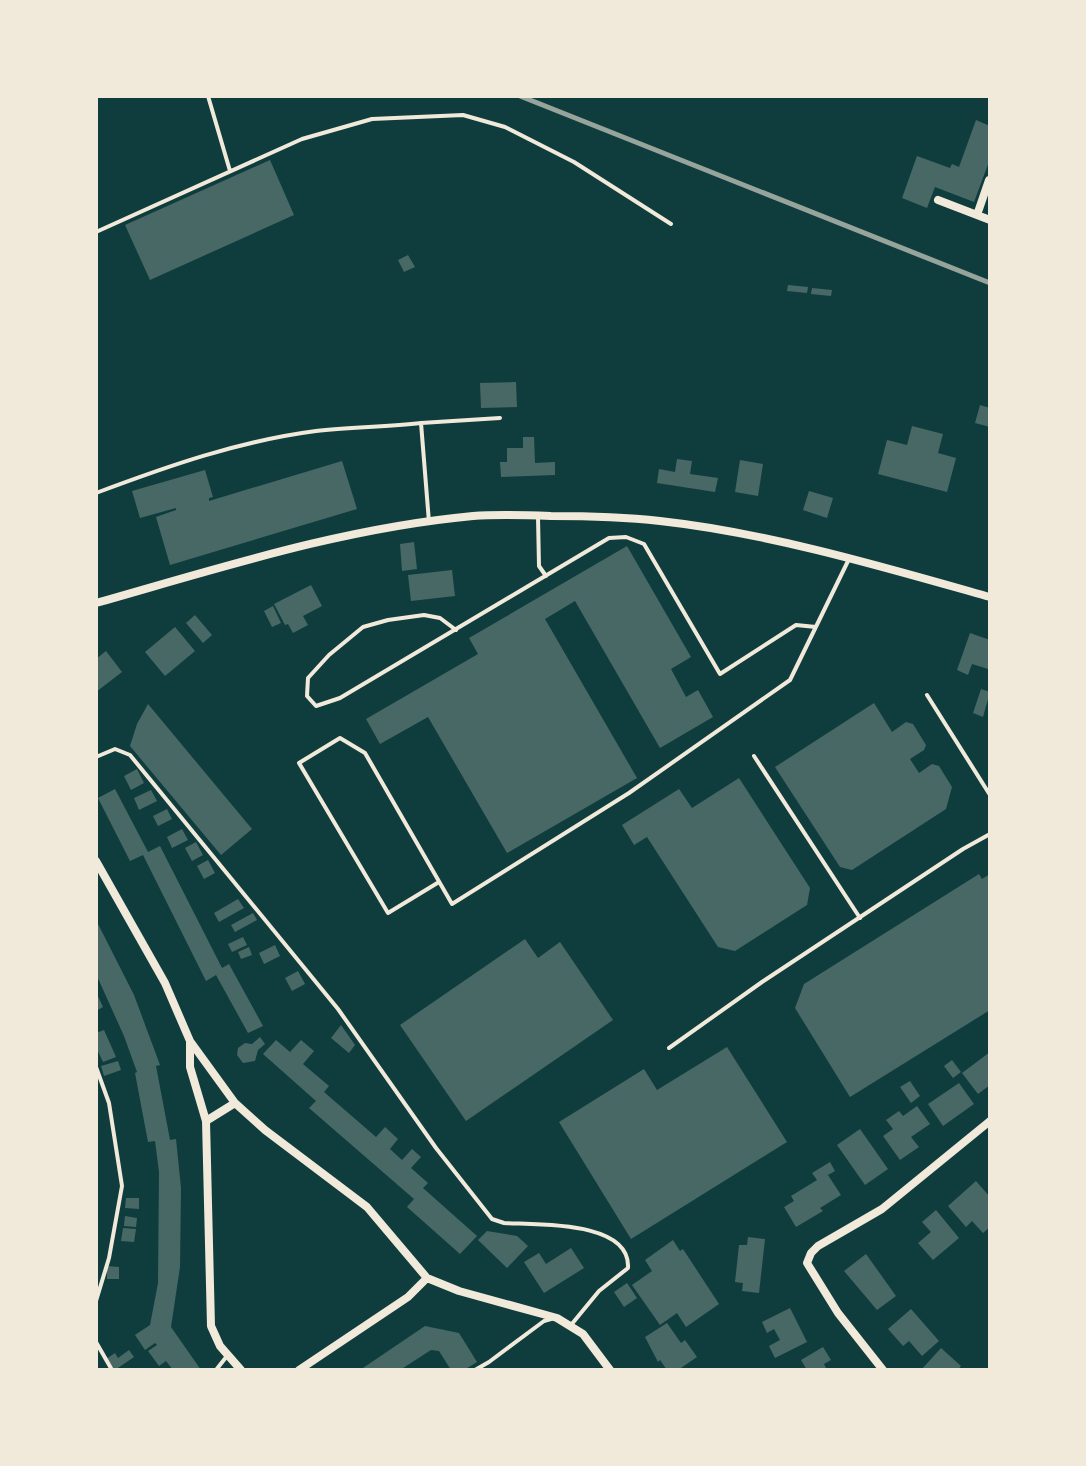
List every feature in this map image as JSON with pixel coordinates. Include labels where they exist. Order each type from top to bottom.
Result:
[{"type":"street","points":[[977,215],[989,180]]},
{"type":"street","points":[[938,200],[990,220]]},
{"type":"street","points":[[96,603],[223,565],[326,540],[472,516],[538,515],[601,516],[714,529],[849,559],[990,597]]},
{"type":"street","points":[[96,861],[165,983],[190,1041],[235,1103],[270,1134],[367,1207],[427,1278],[459,1291],[557,1318],[571,1325],[583,1334],[610,1370]]},
{"type":"street","points":[[190,1041],[190,1067],[206,1121],[211,1326],[227,1355],[241,1370]]},
{"type":"street","points":[[206,1121],[235,1103]]},
{"type":"street","points":[[883,1370],[819,1284],[807,1263],[811,1253],[882,1209],[990,1121]]},
{"type":"street","points":[[299,1370],[408,1297],[427,1278]]},
{"type":"lane","points":[[208,96],[230,171]]},
{"type":"lane","points":[[96,232],[302,139],[372,119],[463,115],[505,127],[574,162],[671,224]]},
{"type":"lane","points":[[96,493],[161,468],[236,446],[317,431],[500,418]]},
{"type":"lane","points":[[421,423],[429,522]]},
{"type":"lane","points":[[538,515],[539,566],[546,576]]},
{"type":"lane","points":[[456,630],[440,618],[424,615],[363,627],[329,655],[308,678],[307,696],[316,706],[340,698],[456,630],[609,538],[626,537],[644,544],[720,674],[796,625],[816,627]]},
{"type":"lane","points":[[439,882],[388,913],[299,763],[340,738],[365,753],[452,904],[629,793],[790,680],[849,559]]},
{"type":"lane","points":[[927,695],[990,795]]},
{"type":"lane","points":[[96,757],[115,749],[130,755],[338,1009],[436,1148],[492,1219],[504,1223],[580,1228],[614,1241],[628,1261],[628,1268],[592,1298],[571,1325]]},
{"type":"lane","points":[[754,756],[860,918]]},
{"type":"lane","points":[[669,1048],[762,982],[990,834]]},
{"type":"lane","points":[[96,1067],[109,1103],[122,1186],[109,1258],[96,1301]]},
{"type":"lane","points":[[475,1370],[544,1321],[557,1318]]},
{"type":"lane","points":[[96,1342],[112,1370]]},
{"type":"lane","points":[[216,1370],[227,1355]]},
{"type":"building","points":[[976,120],[990,126],[990,159],[974,202],[935,187],[927,208],[902,198],[917,156],[950,168],[952,164],[959,167]]},
{"type":"building","points":[[270,160],[294,215],[150,280],[125,225]]},
{"type":"building","points":[[408,255],[415,267],[404,272],[398,260]]},
{"type":"building","points":[[788,285],[808,287],[807,293],[787,291]]},
{"type":"building","points":[[812,288],[832,290],[831,296],[811,294]]},
{"type":"building","points":[[516,382],[517,407],[481,408],[480,383]]},
{"type":"building","points":[[980,405],[990,408],[990,427],[975,423]]},
{"type":"building","points":[[912,426],[943,434],[938,453],[956,458],[947,492],[878,474],[887,440],[907,445]]},
{"type":"building","points":[[523,437],[534,437],[535,463],[555,462],[555,475],[501,477],[500,462],[507,462],[507,448],[523,448]]},
{"type":"building","points":[[677,459],[692,461],[690,474],[718,478],[715,492],[657,483],[659,469],[675,472]]},
{"type":"building","points":[[740,460],[763,464],[758,496],[735,492]]},
{"type":"building","points":[[342,461],[357,509],[170,565],[156,517],[176,508],[140,518],[132,491],[205,470],[213,497],[209,501]]},
{"type":"building","points":[[809,491],[833,498],[827,518],[803,510]]},
{"type":"building","points":[[414,542],[417,569],[402,571],[400,544]]},
{"type":"building","points":[[627,546],[691,657],[671,669],[686,697],[698,690],[713,717],[660,748],[575,601],[545,619],[637,778],[507,853],[428,717],[380,744],[366,719],[478,654],[469,638]]},
{"type":"building","points":[[452,570],[455,596],[411,601],[408,575]]},
{"type":"building","points":[[311,585],[322,606],[303,616],[308,625],[293,633],[274,604]]},
{"type":"building","points":[[273,606],[281,623],[272,627],[264,611]]},
{"type":"building","points":[[195,615],[212,635],[203,643],[186,623]]},
{"type":"building","points":[[175,627],[195,651],[165,676],[145,652]]},
{"type":"building","points":[[970,633],[990,640],[990,663],[988,669],[972,664],[968,675],[957,670]]},
{"type":"building","points":[[106,651],[122,672],[96,692],[96,659]]},
{"type":"building","points":[[981,689],[990,692],[983,717],[973,713]]},
{"type":"building","points":[[874,703],[892,732],[906,722],[913,724],[926,745],[924,750],[910,759],[919,773],[932,764],[939,766],[952,787],[946,809],[852,870],[840,867],[775,767]]},
{"type":"building","points":[[148,704],[252,829],[221,855],[130,746]]},
{"type":"building","points":[[137,769],[144,783],[131,790],[124,776]]},
{"type":"building","points":[[739,778],[810,888],[807,905],[735,951],[718,947],[647,837],[634,845],[622,825],[679,789],[692,808]]},
{"type":"building","points":[[115,789],[148,852],[160,846],[222,968],[229,964],[263,1026],[248,1033],[216,975],[206,981],[143,855],[130,861],[98,798]]},
{"type":"building","points":[[151,790],[157,801],[139,810],[134,798]]},
{"type":"building","points":[[167,809],[172,819],[158,826],[153,816]]},
{"type":"building","points":[[182,829],[188,840],[172,848],[167,837]]},
{"type":"building","points":[[196,842],[203,855],[192,861],[185,848]]},
{"type":"building","points":[[208,860],[215,873],[204,879],[197,866]]},
{"type":"building","points":[[979,874],[982,879],[990,874],[990,1010],[850,1097],[795,1008],[804,984]]},
{"type":"building","points":[[238,899],[244,908],[219,922],[214,913]]},
{"type":"building","points":[[253,913],[257,920],[235,932],[231,925]]},
{"type":"building","points":[[96,920],[134,995],[160,1065],[156,1066],[170,1140],[176,1139],[181,1188],[180,1267],[171,1327],[201,1370],[173,1370],[166,1361],[159,1366],[148,1351],[157,1345],[155,1343],[145,1350],[135,1335],[150,1325],[158,1283],[159,1172],[155,1141],[148,1142],[137,1072],[96,974]]},
{"type":"building","points":[[243,937],[247,945],[232,952],[228,944]]},
{"type":"building","points":[[525,939],[538,958],[560,942],[613,1020],[466,1121],[400,1025]]},
{"type":"building","points":[[275,945],[280,956],[264,964],[259,953]]},
{"type":"building","points":[[249,947],[252,955],[241,959],[238,952]]},
{"type":"building","points":[[298,971],[305,984],[292,991],[285,978]]},
{"type":"building","points":[[96,992],[103,1007],[96,1011]]},
{"type":"building","points":[[341,1025],[355,1045],[349,1053],[331,1038]]},
{"type":"building","points":[[104,1030],[116,1057],[103,1062],[96,1047],[96,1033]]},
{"type":"building","points":[[260,1037],[265,1044],[258,1050],[255,1061],[243,1063],[237,1055],[238,1048],[245,1043],[252,1044]]},
{"type":"building","points":[[276,1040],[290,1052],[301,1040],[314,1051],[303,1064],[329,1086],[324,1092],[376,1137],[385,1127],[398,1139],[390,1149],[402,1160],[412,1149],[421,1157],[411,1168],[428,1183],[423,1188],[477,1236],[460,1254],[407,1207],[414,1199],[309,1108],[316,1101],[263,1054]]},
{"type":"building","points":[[727,1047],[787,1142],[631,1239],[559,1122],[644,1069],[657,1090]]},
{"type":"building","points":[[990,1052],[990,1085],[978,1094],[962,1073]]},
{"type":"building","points":[[952,1060],[961,1072],[953,1078],[944,1066]]},
{"type":"building","points":[[118,1061],[121,1070],[104,1076],[101,1066]]},
{"type":"building","points":[[910,1081],[920,1096],[911,1103],[900,1087]]},
{"type":"building","points":[[959,1083],[974,1104],[943,1126],[928,1104]]},
{"type":"building","points":[[917,1106],[930,1124],[911,1137],[919,1147],[900,1160],[883,1136],[893,1129],[886,1120],[899,1111],[903,1116]]},
{"type":"building","points":[[860,1129],[888,1169],[865,1185],[837,1145]]},
{"type":"building","points":[[830,1162],[835,1171],[828,1175],[841,1195],[820,1208],[823,1211],[796,1227],[784,1207],[794,1201],[791,1196],[817,1180],[812,1173]]},
{"type":"building","points":[[976,1181],[990,1197],[990,1227],[983,1233],[972,1221],[966,1227],[948,1206]]},
{"type":"building","points":[[126,1198],[139,1198],[139,1209],[125,1208]]},
{"type":"building","points":[[936,1210],[959,1238],[933,1260],[918,1243],[931,1232],[922,1222]]},
{"type":"building","points":[[125,1216],[137,1218],[136,1227],[124,1226]]},
{"type":"building","points":[[123,1228],[136,1229],[134,1242],[121,1241]]},
{"type":"building","points":[[487,1231],[517,1236],[528,1246],[507,1268],[478,1240]]},
{"type":"building","points":[[748,1237],[765,1239],[759,1293],[742,1291],[743,1283],[735,1282],[739,1245],[747,1245]]},
{"type":"building","points":[[673,1240],[680,1251],[683,1249],[719,1304],[686,1327],[677,1313],[660,1325],[632,1285],[652,1271],[645,1260]]},
{"type":"building","points":[[571,1248],[584,1268],[544,1293],[524,1262],[539,1253],[546,1264]]},
{"type":"building","points":[[866,1254],[896,1296],[877,1310],[844,1271]]},
{"type":"building","points":[[107,1266],[119,1267],[119,1279],[107,1279]]},
{"type":"building","points":[[627,1283],[637,1298],[624,1307],[614,1292]]},
{"type":"building","points":[[790,1308],[807,1342],[775,1358],[769,1346],[780,1340],[774,1329],[767,1333],[762,1322]]},
{"type":"building","points":[[911,1309],[939,1341],[922,1356],[909,1341],[903,1346],[888,1329]]},
{"type":"building","points":[[667,1323],[681,1343],[685,1340],[697,1357],[678,1370],[667,1370],[660,1360],[658,1362],[645,1337]]},
{"type":"building","points":[[425,1326],[459,1333],[477,1362],[464,1370],[451,1370],[439,1351],[431,1350],[400,1370],[360,1370]]},
{"type":"building","points":[[823,1347],[831,1360],[824,1364],[827,1370],[807,1370],[801,1360]]},
{"type":"building","points":[[941,1348],[961,1366],[958,1370],[921,1370]]},
{"type":"building","points":[[129,1350],[134,1357],[115,1370],[106,1359],[115,1353],[118,1358]]},
{"type":"railway","points":[[520,96],[990,283]]}]
